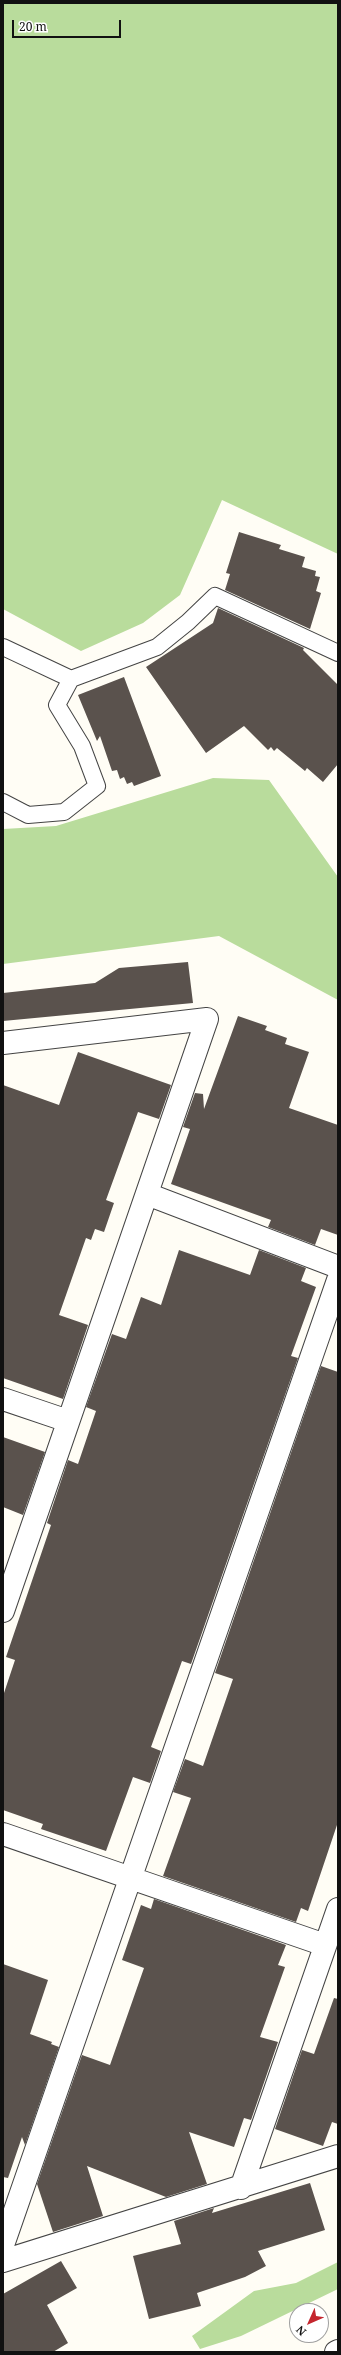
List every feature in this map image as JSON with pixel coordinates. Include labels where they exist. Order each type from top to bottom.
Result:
[{"type":"street","points":[[3,1043],[207,1019],[3,1610]]},
{"type":"street","points":[[147,1194],[338,1267]]},
{"type":"street","points":[[3,2245],[338,1280]]},
{"type":"street","points":[[3,1399],[68,1421]]},
{"type":"street","points":[[3,1834],[325,1945]]},
{"type":"street","points":[[241,2188],[338,1908]]},
{"type":"street","points":[[3,2261],[241,2188],[338,2156]]},
{"type":"lane","points":[[3,802],[28,815],[64,812],[98,786],[82,746],[58,705],[71,679],[157,648],[216,596],[338,653]]},
{"type":"lane","points":[[3,647],[71,679]]},
{"type":"green space","points":[[3,3],[338,3],[338,554],[222,500],[180,595],[143,623],[81,651],[3,609]]},
{"type":"green space","points":[[213,778],[269,780],[338,877],[338,1000],[219,936],[3,964],[3,829],[56,826]]},
{"type":"green space","points":[[338,2262],[338,2289],[309,2303],[289,2303],[289,2313],[241,2336],[200,2349],[192,2336],[254,2291],[296,2283]]},
{"type":"building","points":[[239,532],[281,545],[279,549],[305,557],[302,567],[316,571],[315,576],[320,577],[316,591],[321,593],[310,629],[225,590],[230,574],[226,573]]},
{"type":"building","points":[[218,608],[304,648],[303,650],[338,685],[338,764],[323,782],[307,768],[305,771],[277,748],[274,751],[271,747],[268,750],[244,726],[206,753],[146,667],[213,623]]},
{"type":"building","points":[[124,677],[161,776],[134,786],[132,782],[127,784],[124,777],[120,779],[117,770],[112,771],[100,736],[97,741],[78,695]]},
{"type":"building","points":[[188,962],[193,1003],[3,1021],[3,993],[95,983],[119,968]]},
{"type":"building","points":[[238,1016],[267,1026],[265,1030],[287,1038],[285,1044],[309,1052],[289,1108],[338,1125],[338,1235],[321,1229],[315,1245],[268,1227],[271,1220],[171,1184],[190,1129],[183,1127],[195,1093],[203,1094],[204,1109]]},
{"type":"building","points":[[78,1052],[171,1085],[159,1119],[138,1112],[106,1200],[114,1203],[104,1232],[95,1229],[91,1240],[86,1238],[59,1315],[88,1325],[63,1399],[3,1378],[3,1085],[59,1105]]},
{"type":"building","points":[[179,1250],[250,1275],[259,1250],[306,1268],[301,1281],[316,1287],[291,1356],[298,1358],[191,1664],[182,1661],[151,1747],[161,1751],[150,1783],[133,1777],[106,1851],[41,1829],[43,1824],[3,1810],[3,1696],[15,1660],[6,1657],[51,1525],[47,1523],[68,1460],[78,1464],[96,1411],[86,1407],[112,1334],[126,1339],[141,1297],[161,1305]]},
{"type":"building","points":[[321,1366],[338,1372],[338,1822],[308,1911],[301,1908],[296,1922],[163,1876],[191,1798],[173,1792],[185,1759],[203,1766],[233,1679],[215,1673]]},
{"type":"building","points":[[3,1437],[45,1452],[23,1515],[3,1507]]},
{"type":"building","points":[[154,1899],[286,1945],[278,1965],[285,1967],[260,2037],[278,2042],[251,2120],[244,2118],[234,2147],[189,2132],[207,2184],[166,2197],[87,2166],[103,2216],[53,2232],[37,2184],[82,2055],[110,2065],[144,1968],[122,1960],[141,1905],[151,1909]]},
{"type":"building","points":[[3,1964],[48,1980],[30,2034],[52,2042],[51,2044],[59,2047],[25,2145],[22,2137],[8,2178],[3,2177]]},
{"type":"building","points":[[334,1998],[338,1999],[338,2124],[332,2122],[323,2146],[275,2129],[302,2050],[314,2054]]},
{"type":"building","points":[[310,2183],[325,2230],[258,2251],[266,2266],[245,2277],[197,2293],[201,2306],[149,2319],[133,2256],[181,2244],[174,2221],[214,2208],[212,2213]]},
{"type":"building","points":[[61,2261],[77,2288],[47,2305],[68,2343],[53,2352],[3,2352],[3,2294]]}]
